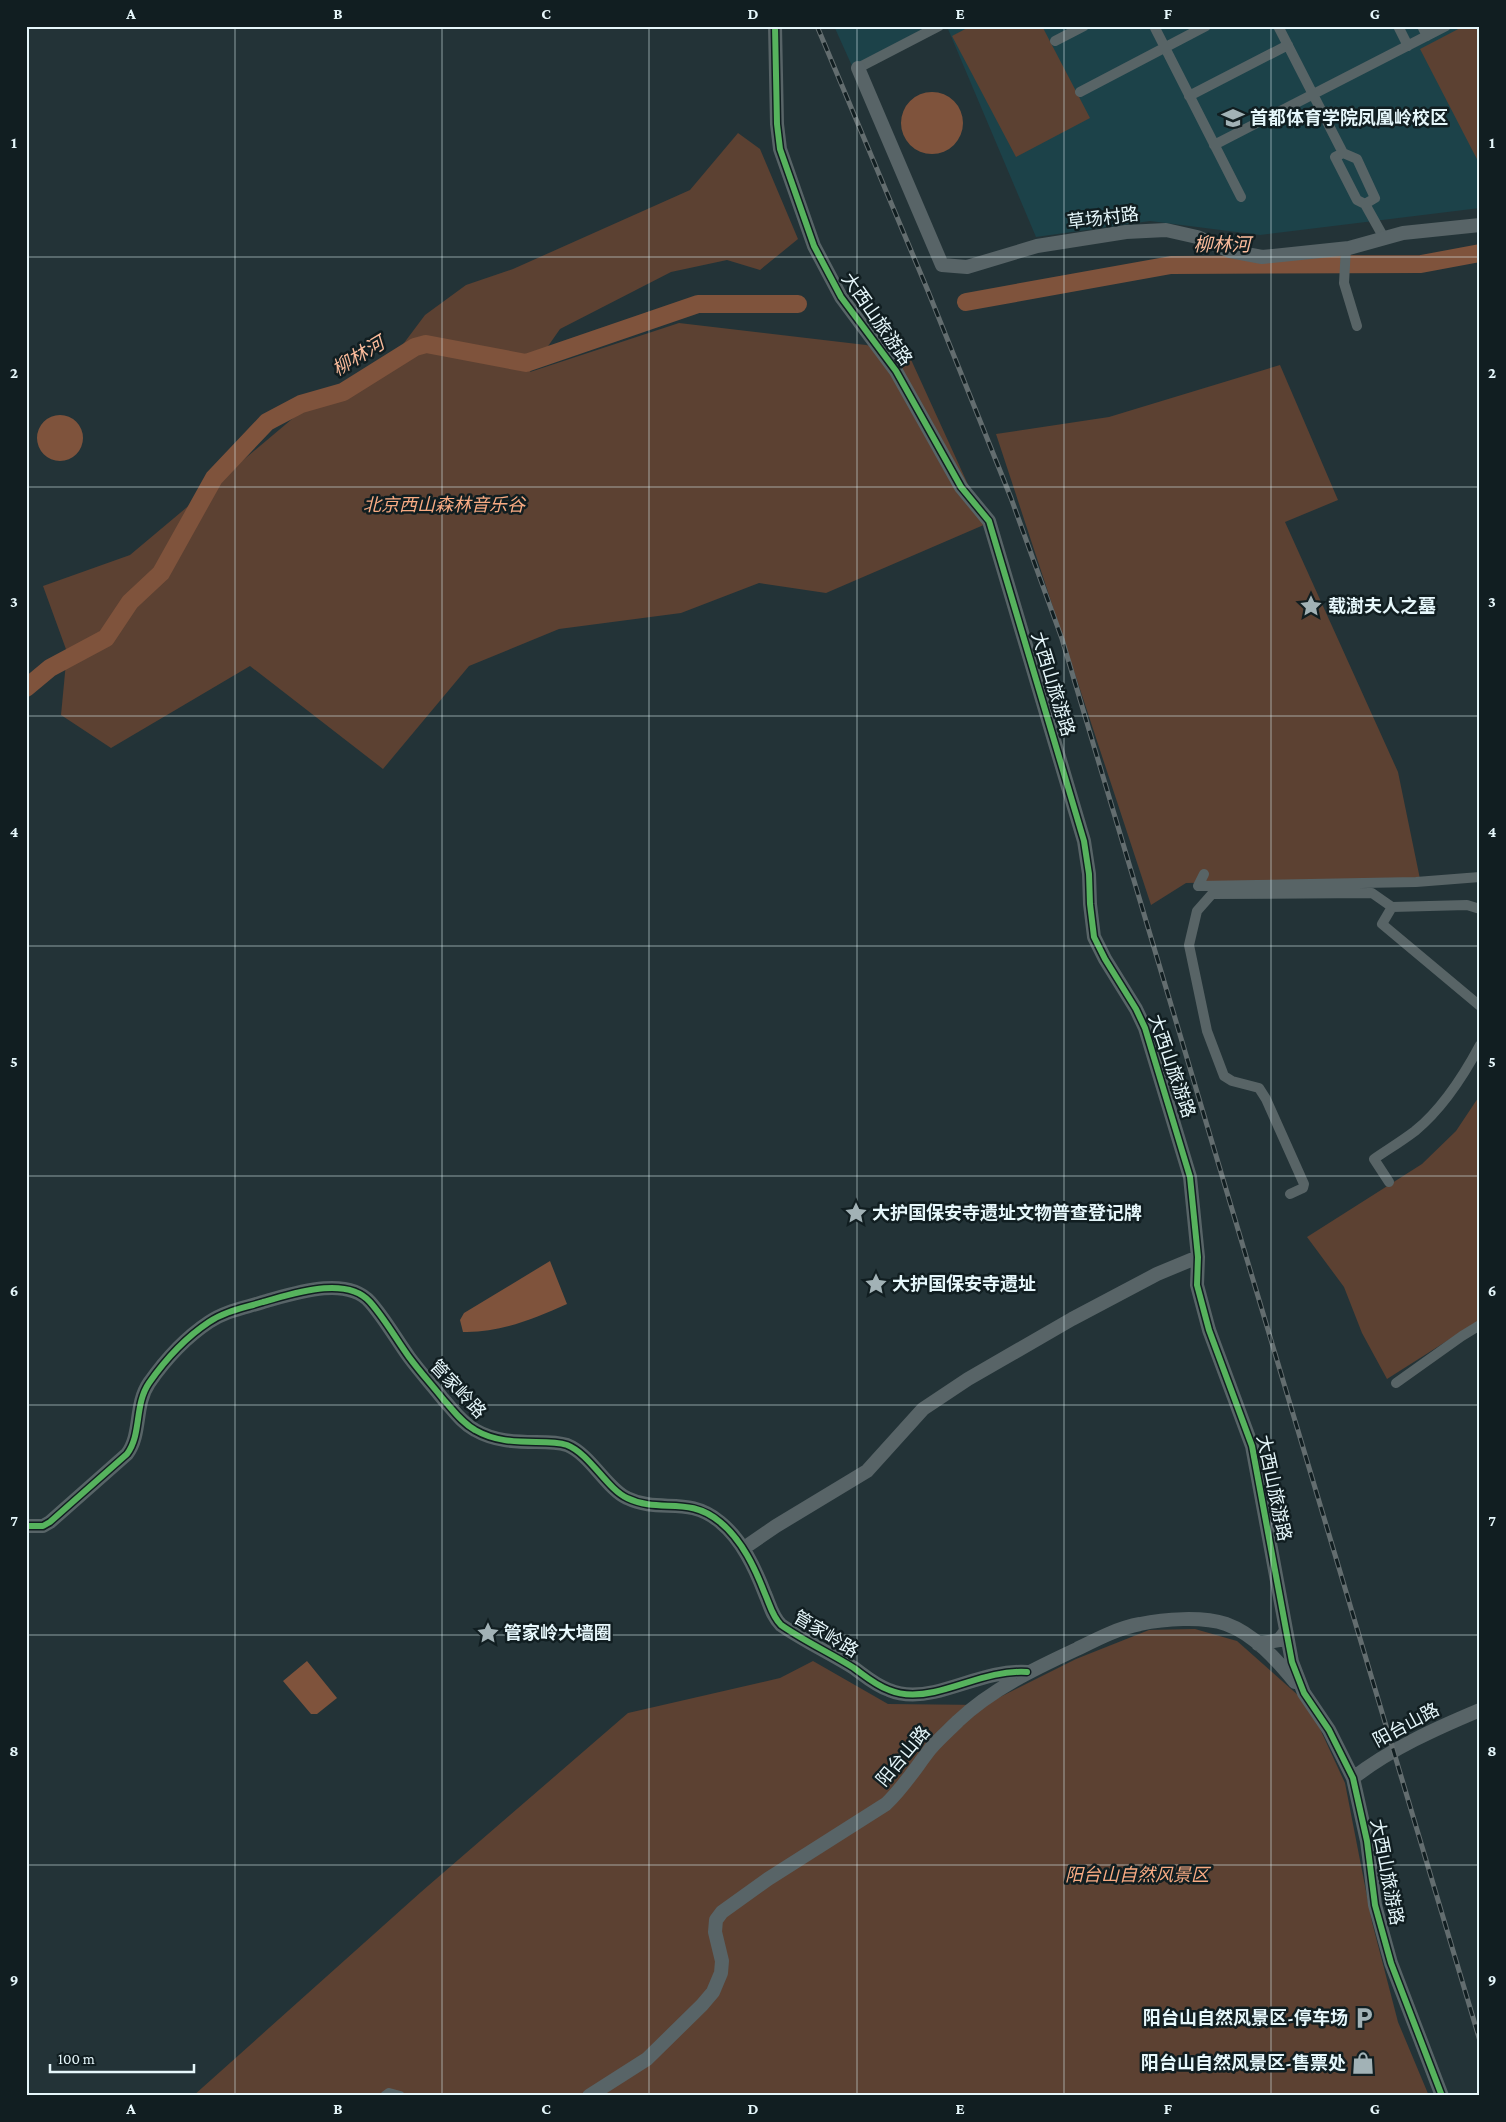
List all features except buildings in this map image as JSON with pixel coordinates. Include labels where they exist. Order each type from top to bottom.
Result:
[{"type":"street","name":"大西山旅游路","points":[[776,26],[777,124],[780,149],[814,246],[826,272],[841,297],[896,371],[960,487],[989,522],[1084,841],[1089,874],[1094,937],[1145,1028],[1184,1151],[1190,1177],[1198,1257],[1197,1285],[1204,1313],[1252,1446],[1292,1662],[1304,1693],[1329,1730],[1353,1778],[1367,1840],[1375,1905],[1391,1963],[1442,2096]]},
{"type":"street","points":[[858,68],[939,26]]},
{"type":"street","points":[[1055,41],[1084,26]]},
{"type":"street","points":[[1154,26],[1241,197]]},
{"type":"street","points":[[1080,92],[1206,26]]},
{"type":"street","points":[[1278,26],[1343,153],[1357,159],[1375,198],[1365,204]]},
{"type":"street","points":[[1398,26],[1408,46]]},
{"type":"street","points":[[1422,26],[1427,36]]},
{"type":"street","points":[[1214,145],[1446,26]]},
{"type":"street","points":[[1189,96],[1288,45]]},
{"type":"street","name":"草场村路","points":[[858,68],[942,265],[967,267],[1037,246],[1126,232],[1166,230],[1197,237],[1230,251],[1262,257],[1346,252],[1402,233],[1480,225]]},
{"type":"street","points":[[1343,153],[1335,157],[1357,200],[1365,204],[1384,238]]},
{"type":"street","points":[[1346,252],[1344,283],[1357,326]]},
{"type":"street","points":[[1204,874],[1198,886],[1416,882],[1480,877]]},
{"type":"street","points":[[1290,1194],[1302,1188],[1304,1184],[1266,1099],[1259,1088],[1232,1081],[1224,1076],[1207,1031],[1189,945],[1197,911],[1212,894],[1372,894],[1392,907],[1467,905],[1480,909]]},
{"type":"street","points":[[1392,907],[1382,924],[1480,1006]]},
{"type":"street","points":[[1390,1182],[1374,1159],[1416,1130],[1444,1100],[1470,1064],[1480,1045]]},
{"type":"street","points":[[744,1548],[776,1526],[867,1472],[923,1409],[968,1379],[1157,1274],[1198,1257]]},
{"type":"street","name":"管家岭路","points":[[26,1526],[43,1526],[50,1522],[134,1446],[140,1402],[147,1385],[164,1363],[191,1336],[209,1322],[228,1312],[302,1291],[322,1288],[356,1293],[368,1300],[410,1359],[466,1424],[476,1431],[492,1438],[513,1442],[566,1445],[579,1452],[625,1498],[647,1506],[674,1505],[695,1508],[720,1522],[744,1548],[762,1585],[774,1617],[781,1625],[854,1668],[871,1682],[890,1691],[913,1695],[934,1692],[978,1678],[1015,1671],[1027,1672]]},
{"type":"street","points":[[1396,1383],[1480,1325]]},
{"type":"street","name":"阳台山路","points":[[589,2096],[647,2059],[713,1992],[721,1973],[722,1961],[714,1932],[716,1920],[722,1912],[768,1879],[886,1804],[900,1791],[932,1748],[959,1720],[984,1699],[1027,1672],[1106,1635],[1138,1624],[1161,1620],[1205,1620],[1226,1624],[1258,1644],[1281,1665],[1304,1693]]},
{"type":"street","points":[[1258,1644],[1278,1640],[1286,1631]]},
{"type":"street","name":"阳台山路","points":[[1353,1778],[1405,1746],[1480,1710]]},
{"type":"street","points":[[385,2096],[389,2093],[400,2096]]},
{"type":"shaded area","points":[[834,26],[929,26],[852,66]]},
{"type":"shaded area","name":"首都体育学院凤凰岭校区","points":[[952,26],[1480,26],[1480,208],[1260,235],[1150,221],[1036,237],[948,29]]},
{"type":"shaded area","points":[[926,92],[938,92],[954,101],[961,111],[963,123],[961,135],[954,145],[938,154],[926,154],[915,149],[906,140],[901,129],[901,117],[906,106],[915,97]]},
{"type":"shaded area","points":[[56,415],[64,415],[73,419],[79,425],[83,438],[79,451],[73,457],[64,461],[56,461],[47,457],[41,451],[37,442],[37,434],[41,425],[47,419]]},
{"type":"shaded area","points":[[550,1261],[567,1304],[529,1320],[503,1328],[463,1332],[460,1320],[464,1313]]},
{"type":"shaded area","points":[[307,1661],[337,1698],[317,1714],[311,1714],[283,1681]]},
{"type":"green space","points":[[971,26],[1042,26],[1090,118],[1016,157],[952,36]]},
{"type":"green space","points":[[1464,26],[1480,26],[1480,165],[1420,49]]},
{"type":"green space","name":"北京西山森林音乐谷","points":[[738,133],[760,149],[798,239],[760,270],[727,260],[671,272],[560,329],[530,372],[679,323],[866,345],[908,353],[986,524],[826,593],[759,583],[681,613],[559,629],[469,666],[383,769],[250,666],[111,748],[61,715],[67,652],[43,586],[130,555],[317,398],[401,347],[425,315],[466,285],[513,269],[690,190]]},
{"type":"green space","points":[[1280,365],[1338,500],[1285,522],[1398,772],[1420,879],[1186,883],[1151,905],[996,434],[1109,417]]},
{"type":"green space","points":[[1480,1095],[1480,1320],[1387,1379],[1362,1333],[1344,1287],[1307,1237],[1422,1164],[1456,1131]]},
{"type":"green space","name":"阳台山自然风景区","points":[[1195,1629],[1237,1641],[1309,1705],[1345,1783],[1372,1922],[1398,2022],[1429,2096],[193,2096],[421,1892],[628,1713],[780,1678],[813,1661],[888,1704],[984,1705],[1076,1659],[1149,1630]]},
{"type":"waterway","name":"柳林河","points":[[966,302],[1171,265],[1421,264],[1480,253]]},
{"type":"waterway","name":"柳林河","points":[[26,688],[50,668],[106,638],[130,602],[161,573],[214,478],[267,422],[301,404],[343,392],[415,347],[426,344],[526,363],[698,304],[798,304]]},
{"type":"railway","points":[[817,26],[928,291],[1011,498],[1062,639],[1480,2041]]},
{"type":"cycle path","points":[[775,26],[777,124],[780,149],[814,246],[841,297],[896,371],[961,487],[989,521],[1084,841],[1089,874],[1094,937],[1145,1028],[1190,1177],[1198,1257],[1197,1285],[1209,1330],[1252,1446],[1292,1662],[1304,1693],[1329,1730],[1353,1778],[1367,1841],[1375,1905],[1391,1963],[1442,2096]]},
{"type":"cycle path","points":[[26,1526],[43,1526],[50,1522],[127,1454],[135,1438],[141,1401],[149,1383],[176,1350],[200,1328],[228,1312],[303,1291],[333,1288],[347,1289],[360,1294],[370,1302],[417,1368],[454,1412],[470,1427],[490,1437],[505,1440],[552,1442],[567,1445],[575,1449],[591,1463],[612,1487],[627,1498],[651,1505],[697,1509],[708,1514],[728,1529],[747,1555],[778,1622],[854,1668],[879,1686],[900,1693],[923,1694],[1003,1673],[1027,1672]]},
{"type":"place","name":"首都体育学院凤凰岭校区","points":[[1233,118]]},
{"type":"place","name":"载澍夫人之墓","points":[[1311,606]]},
{"type":"place","name":"大护国保安寺遗址文物普查登记牌","points":[[856,1213]]},
{"type":"place","name":"大护国保安寺遗址","points":[[876,1284]]},
{"type":"place","name":"管家岭大墙圈","points":[[488,1633]]},
{"type":"place","name":"阳台山自然风景区-停车场","points":[[1364,2018]]},
{"type":"place","name":"阳台山自然风景区-售票处","points":[[1363,2063]]}]
